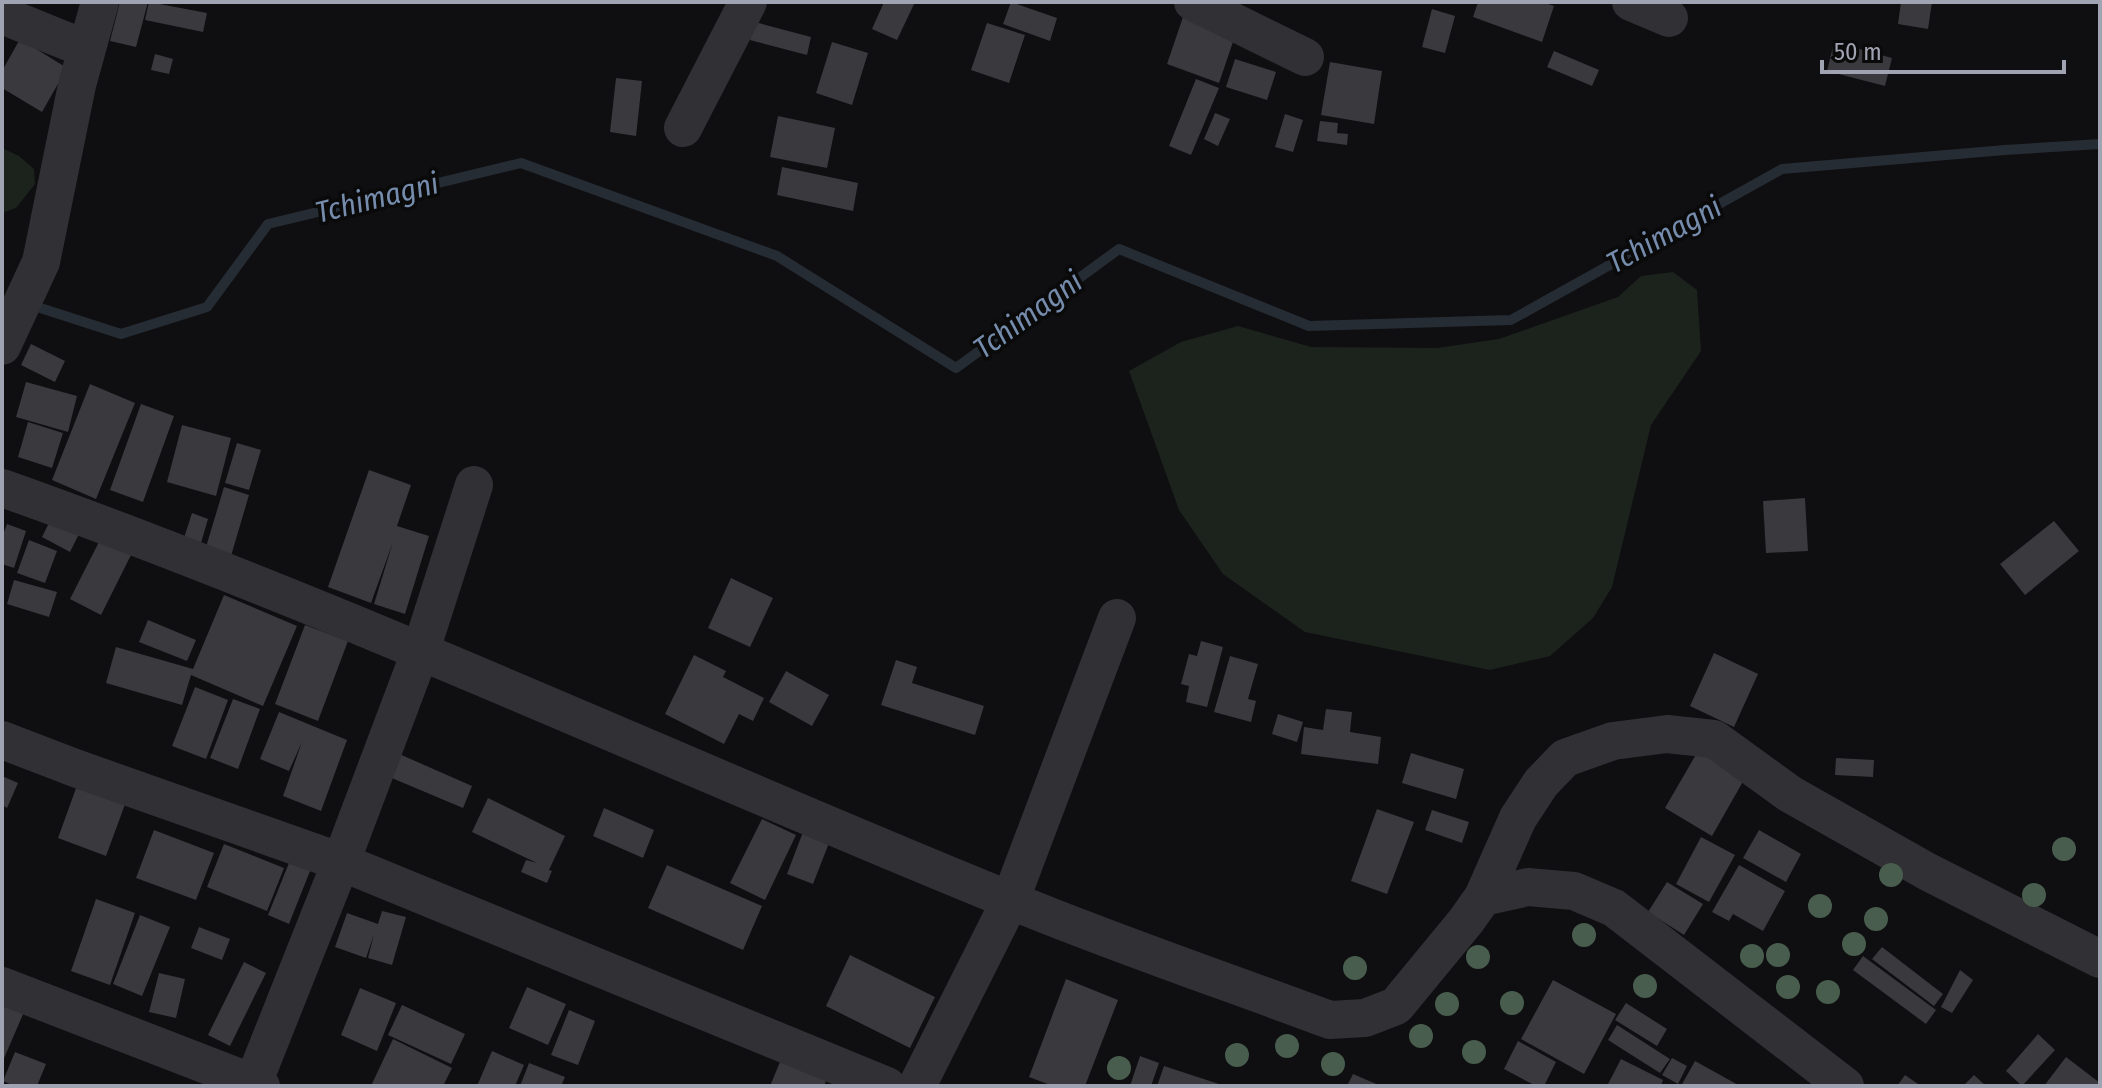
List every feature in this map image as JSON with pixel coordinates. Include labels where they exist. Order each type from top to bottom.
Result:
[{"type":"street","points":[[2,346],[41,262],[86,49],[100,2]]},
{"type":"street","points":[[683,128],[748,2]]},
{"type":"street","points":[[1193,2],[1305,57]]},
{"type":"street","points":[[1631,2],[1669,18]]},
{"type":"street","points":[[2,15],[86,49]]},
{"type":"street","points":[[2,986],[256,1085],[421,650],[474,485]]},
{"type":"street","points":[[2,488],[207,564],[421,650],[1010,901],[1330,1020],[1365,1018],[1396,1006],[1483,897],[1518,818],[1541,783],[1565,758],[1613,741],[1667,734],[1714,739],[1790,794],[1928,872],[2100,959]]},
{"type":"street","points":[[917,1086],[1010,901],[1117,618]]},
{"type":"street","points":[[2,740],[341,862],[887,1086]]},
{"type":"street","points":[[1483,897],[1528,887],[1574,891],[1614,908],[1845,1086]]},
{"type":"shaded area","points":[[2,148],[19,156],[34,169],[35,184],[16,208],[2,213]]},
{"type":"shaded area","points":[[1673,272],[1697,290],[1701,351],[1651,425],[1612,587],[1593,618],[1550,656],[1490,670],[1305,632],[1223,574],[1179,510],[1129,371],[1181,342],[1238,326],[1311,347],[1437,348],[1499,339],[1618,297],[1641,276]]},
{"type":"building","points":[[120,2],[148,2],[136,47],[110,41]]},
{"type":"building","points":[[149,2],[207,13],[203,32],[145,20]]},
{"type":"building","points":[[884,2],[915,2],[897,40],[872,29]]},
{"type":"building","points":[[1011,2],[1057,18],[1050,41],[1003,24]]},
{"type":"building","points":[[1478,2],[1542,2],[1554,6],[1542,42],[1473,17]]},
{"type":"building","points":[[1901,2],[1932,2],[1928,29],[1898,24]]},
{"type":"building","points":[[1432,9],[1455,16],[1445,53],[1422,47]]},
{"type":"building","points":[[1183,17],[1235,36],[1219,83],[1167,64]]},
{"type":"building","points":[[755,22],[811,37],[807,55],[750,40]]},
{"type":"building","points":[[987,23],[1025,35],[1009,83],[971,70]]},
{"type":"building","points":[[20,39],[67,68],[42,112],[2,88],[2,71]]},
{"type":"building","points":[[832,42],[868,53],[852,105],[816,93]]},
{"type":"building","points":[[1834,42],[1892,58],[1885,86],[1827,71]]},
{"type":"building","points":[[1554,51],[1599,70],[1592,86],[1547,67]]},
{"type":"building","points":[[155,54],[173,59],[169,74],[151,70]]},
{"type":"building","points":[[1235,59],[1276,72],[1267,100],[1226,87]]},
{"type":"building","points":[[1330,62],[1382,71],[1374,124],[1321,115]]},
{"type":"building","points":[[616,78],[642,81],[636,136],[610,132]]},
{"type":"building","points":[[1196,79],[1219,88],[1191,155],[1169,146]]},
{"type":"building","points":[[1215,113],[1230,119],[1218,146],[1204,139]]},
{"type":"building","points":[[1285,114],[1303,120],[1293,152],[1275,147]]},
{"type":"building","points":[[778,116],[835,128],[827,168],[770,157]]},
{"type":"building","points":[[1320,121],[1338,123],[1337,133],[1348,134],[1347,145],[1317,141]]},
{"type":"building","points":[[782,167],[858,183],[853,211],[777,195]]},
{"type":"building","points":[[31,344],[65,361],[55,382],[21,365]]},
{"type":"building","points":[[26,382],[77,396],[68,432],[16,417]]},
{"type":"building","points":[[90,384],[135,403],[96,499],[52,480]]},
{"type":"building","points":[[141,404],[174,416],[143,502],[110,490]]},
{"type":"building","points":[[28,422],[63,433],[52,468],[18,457]]},
{"type":"building","points":[[182,425],[231,438],[216,496],[167,482]]},
{"type":"building","points":[[237,443],[261,450],[249,490],[225,483]]},
{"type":"building","points":[[369,470],[411,485],[397,526],[429,536],[405,614],[374,604],[393,542],[371,603],[328,587]]},
{"type":"building","points":[[224,487],[249,495],[231,556],[206,547]]},
{"type":"building","points":[[1805,498],[1808,551],[1766,553],[1763,501]]},
{"type":"building","points":[[54,513],[82,528],[70,552],[42,537]]},
{"type":"building","points":[[192,513],[208,519],[201,543],[184,538]]},
{"type":"building","points":[[2054,521],[2079,551],[2025,595],[2000,564]]},
{"type":"building","points":[[7,524],[26,531],[14,568],[2,564],[2,537]]},
{"type":"building","points":[[102,536],[133,551],[101,615],[70,599]]},
{"type":"building","points":[[29,540],[57,551],[45,583],[17,573]]},
{"type":"building","points":[[731,578],[773,598],[750,647],[708,628]]},
{"type":"building","points":[[14,580],[57,592],[49,617],[7,604]]},
{"type":"building","points":[[224,595],[297,626],[263,706],[191,675],[182,705],[106,683],[116,647],[193,669]]},
{"type":"building","points":[[148,620],[196,640],[187,661],[139,642]]},
{"type":"building","points":[[305,625],[348,641],[318,721],[275,704]]},
{"type":"building","points":[[1201,641],[1223,647],[1207,707],[1186,702],[1189,686],[1181,684],[1189,654],[1197,656]]},
{"type":"building","points":[[1714,653],[1758,674],[1734,727],[1690,706]]},
{"type":"building","points":[[694,655],[726,671],[723,677],[764,698],[753,721],[739,714],[724,744],[665,714]]},
{"type":"building","points":[[1230,656],[1258,664],[1248,699],[1256,701],[1251,722],[1214,712]]},
{"type":"building","points":[[896,660],[917,667],[912,683],[984,706],[975,735],[881,705]]},
{"type":"building","points":[[786,671],[829,695],[812,726],[769,702]]},
{"type":"building","points":[[195,687],[228,700],[206,759],[172,746]]},
{"type":"building","points":[[233,699],[260,709],[238,769],[210,758]]},
{"type":"building","points":[[1326,709],[1352,712],[1350,732],[1381,737],[1378,764],[1301,754],[1304,727],[1323,730]]},
{"type":"building","points":[[279,712],[347,740],[321,811],[283,796],[302,742],[289,771],[260,759]]},
{"type":"building","points":[[1278,714],[1303,722],[1297,742],[1272,734]]},
{"type":"building","points":[[1698,751],[1745,778],[1712,836],[1665,808]]},
{"type":"building","points":[[397,753],[472,786],[463,808],[387,776]]},
{"type":"building","points":[[1411,753],[1464,769],[1456,799],[1402,783]]},
{"type":"building","points":[[1836,758],[1874,760],[1873,777],[1835,775]]},
{"type":"building","points":[[2,776],[18,783],[7,808],[2,805]]},
{"type":"building","points":[[79,780],[127,799],[106,856],[58,838]]},
{"type":"building","points":[[488,798],[565,836],[549,870],[552,871],[547,883],[521,872],[526,860],[537,863],[472,832]]},
{"type":"building","points":[[604,808],[654,830],[643,858],[593,836]]},
{"type":"building","points":[[1377,809],[1414,822],[1387,894],[1351,881]]},
{"type":"building","points":[[1432,810],[1469,822],[1462,843],[1425,830]]},
{"type":"building","points":[[762,819],[796,835],[765,900],[730,883]]},
{"type":"building","points":[[154,830],[214,853],[196,900],[136,878]]},
{"type":"building","points":[[1759,830],[1801,854],[1786,882],[1743,858]]},
{"type":"building","points":[[803,832],[829,843],[813,884],[787,874]]},
{"type":"building","points":[[1701,837],[1735,855],[1709,902],[1676,884]]},
{"type":"building","points":[[224,844],[284,868],[267,911],[207,887]]},
{"type":"building","points":[[291,858],[312,866],[289,924],[268,915]]},
{"type":"building","points":[[667,865],[762,906],[743,950],[648,908]]},
{"type":"building","points":[[1739,865],[1785,891],[1763,931],[1733,914],[1729,921],[1712,912]]},
{"type":"building","points":[[1667,882],[1703,904],[1684,935],[1648,912]]},
{"type":"building","points":[[96,899],[135,913],[110,985],[71,971]]},
{"type":"building","points":[[382,911],[406,917],[392,965],[368,958],[374,934],[366,958],[335,947],[347,913],[378,924]]},
{"type":"building","points":[[140,915],[170,927],[142,996],[113,984]]},
{"type":"building","points":[[199,927],[230,939],[222,960],[191,948]]},
{"type":"building","points":[[1882,947],[1943,994],[1934,1006],[1872,959]]},
{"type":"building","points":[[850,955],[935,997],[910,1048],[826,1006]]},
{"type":"building","points":[[1863,956],[1936,1010],[1926,1024],[1853,970]]},
{"type":"building","points":[[244,962],[266,973],[230,1046],[208,1035]]},
{"type":"building","points":[[1960,970],[1973,980],[1952,1013],[1941,1007]]},
{"type":"building","points":[[159,973],[185,979],[176,1018],[149,1012]]},
{"type":"building","points":[[1066,979],[1118,1000],[1085,1086],[1053,1086],[1029,1077]]},
{"type":"building","points":[[1553,980],[1616,1014],[1584,1074],[1521,1039]]},
{"type":"building","points":[[527,987],[566,1004],[548,1045],[509,1028]]},
{"type":"building","points":[[360,988],[396,1003],[377,1051],[341,1035]]},
{"type":"building","points":[[7,996],[27,1005],[2,1063],[2,1007]]},
{"type":"building","points":[[1626,1003],[1667,1029],[1657,1046],[1615,1020]]},
{"type":"building","points":[[402,1005],[465,1034],[451,1064],[388,1035]]},
{"type":"building","points":[[569,1010],[595,1021],[578,1065],[551,1055]]},
{"type":"building","points":[[1617,1025],[1670,1059],[1660,1073],[1608,1040]]},
{"type":"building","points":[[2038,1034],[2055,1050],[2022,1086],[2006,1071]]},
{"type":"building","points":[[393,1039],[452,1068],[443,1086],[371,1086]]},
{"type":"building","points":[[1518,1041],[1556,1062],[1544,1086],[1536,1086],[1504,1069]]},
{"type":"building","points":[[785,1050],[831,1069],[824,1086],[770,1086]]},
{"type":"building","points":[[492,1051],[524,1065],[515,1086],[477,1086]]},
{"type":"building","points":[[15,1052],[46,1064],[37,1086],[14,1086],[3,1081]]},
{"type":"building","points":[[1140,1056],[1159,1063],[1151,1086],[1130,1086]]},
{"type":"building","points":[[2066,1057],[2100,1083],[2100,1086],[2044,1086]]},
{"type":"building","points":[[1672,1058],[1687,1066],[1678,1084],[1662,1075]]},
{"type":"building","points":[[1621,1059],[1663,1080],[1661,1086],[1607,1086]]},
{"type":"building","points":[[1695,1061],[1740,1086],[1681,1086]]},
{"type":"building","points":[[529,1063],[565,1077],[561,1086],[520,1086]]},
{"type":"building","points":[[1164,1066],[1222,1085],[1222,1086],[1157,1086]]},
{"type":"building","points":[[1353,1074],[1381,1086],[1347,1086]]},
{"type":"building","points":[[1905,1075],[1921,1086],[1897,1086]]},
{"type":"building","points":[[1974,1075],[1986,1086],[1963,1086]]},
{"type":"waterway","name":"Tchimagni","points":[[31,305],[121,334],[207,307],[268,224],[521,163],[777,256],[956,368],[1119,249],[1309,326],[1511,320],[1782,169],[2100,144]]}]
